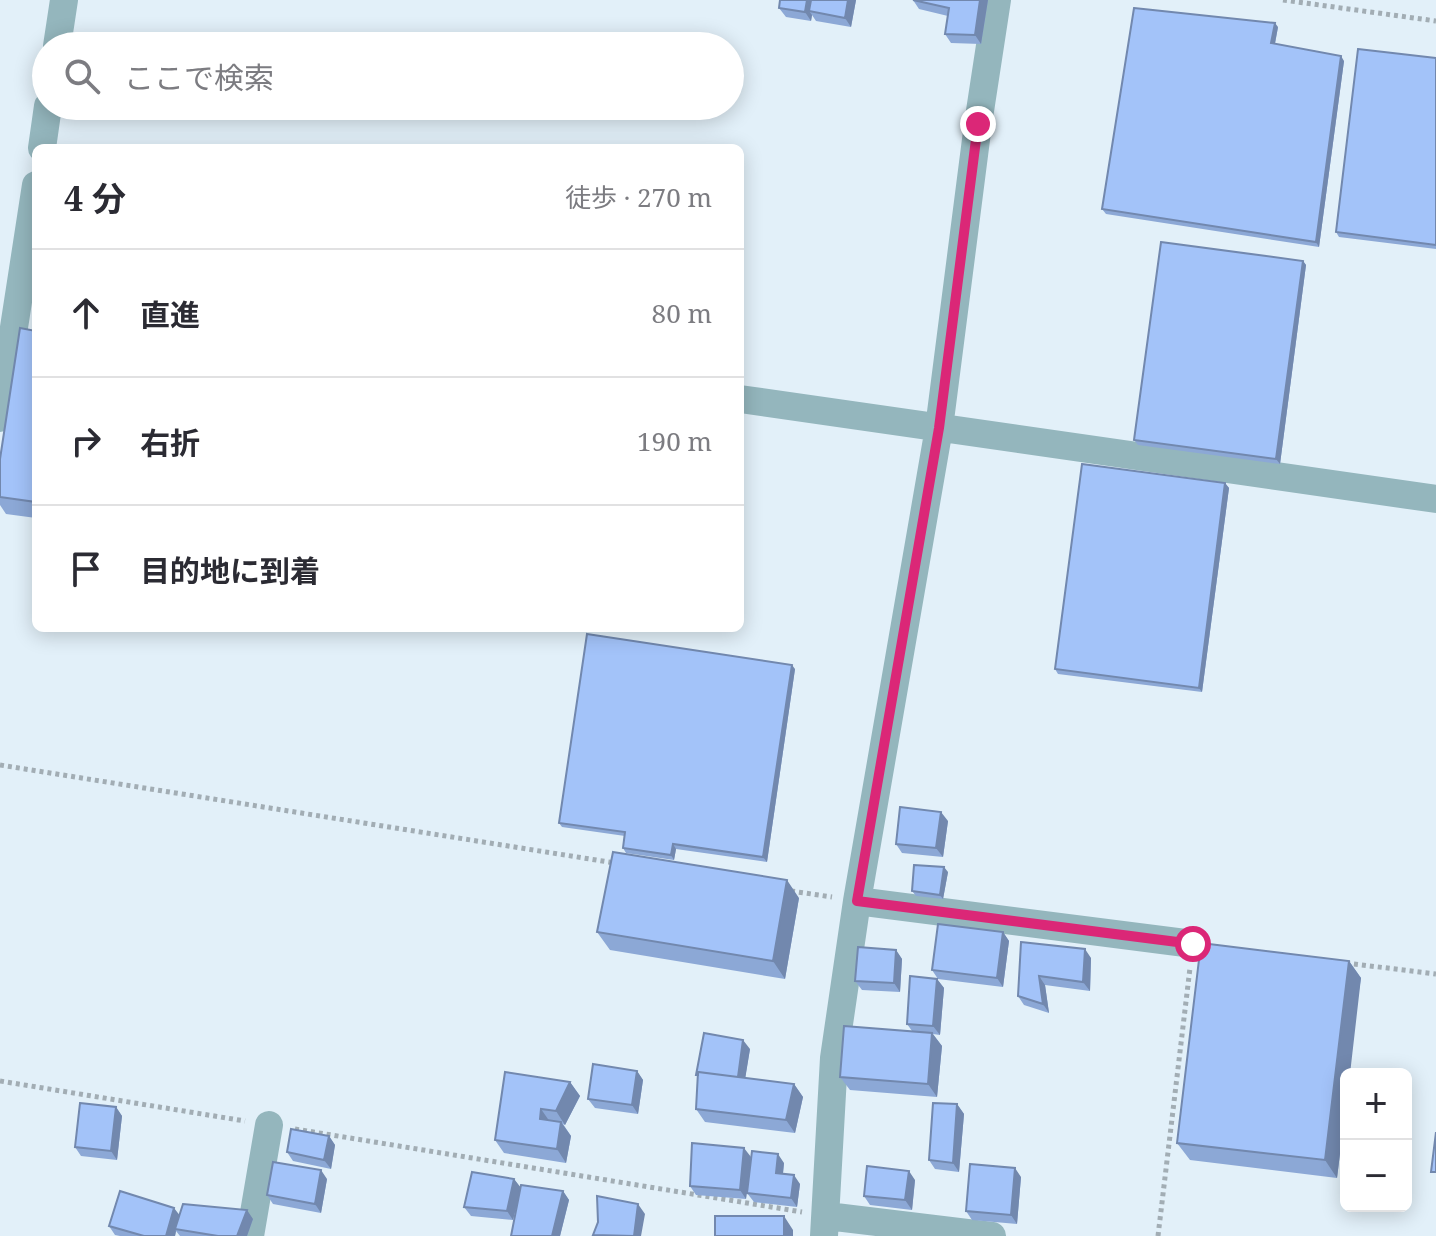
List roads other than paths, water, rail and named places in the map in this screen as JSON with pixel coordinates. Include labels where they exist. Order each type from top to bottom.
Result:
[{"type":"street","points":[[59,32],[64,0]]},
{"type":"street","points":[[992,1236],[825,1226],[834,1058],[857,901],[939,428],[997,0]]},
{"type":"street","points":[[43,144],[46,120]]},
{"type":"street","points":[[0,418],[32,209]]},
{"type":"street","points":[[744,400],[1436,499]]},
{"type":"street","points":[[857,901],[1193,944]]},
{"type":"street","points":[[250,1236],[269,1125]]}]
